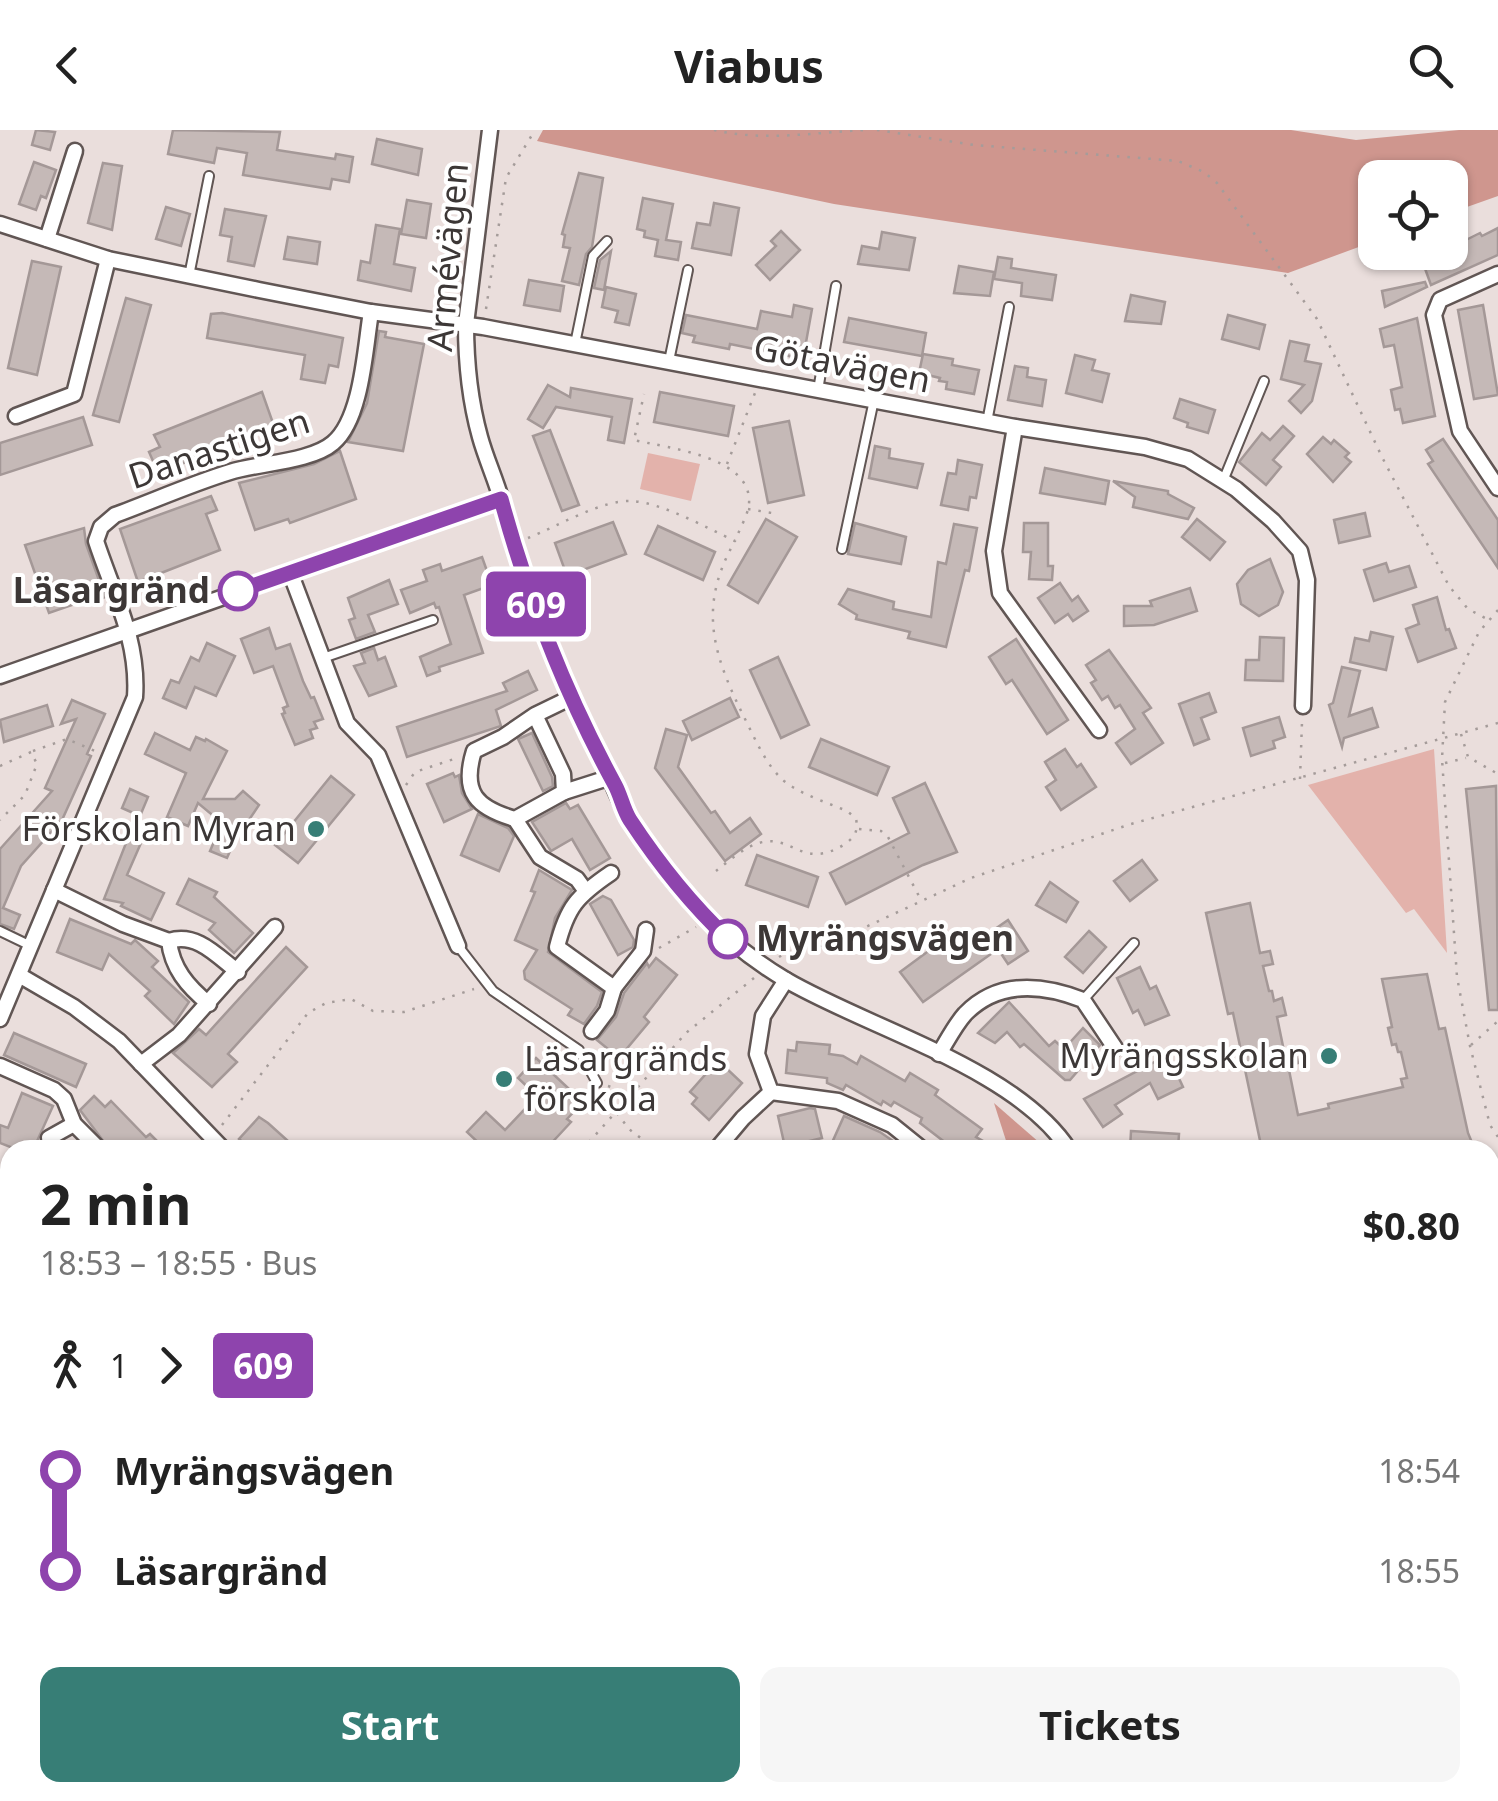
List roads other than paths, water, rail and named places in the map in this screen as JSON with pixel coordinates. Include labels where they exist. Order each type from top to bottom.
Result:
[{"type":"street","name":"Armévägen","points":[[490,130],[466,324],[466,352],[480,435],[513,544],[570,698],[627,815],[684,896],[728,939],[786,980],[939,1054],[1028,1104],[1060,1140]]},
{"type":"street","points":[[47,239],[75,151]]},
{"type":"street","name":"Götavägen","points":[[0,224],[108,258],[189,276],[371,312],[483,326],[987,422],[1144,447],[1188,460],[1223,481],[1273,521],[1300,550],[1307,580],[1303,706]]},
{"type":"street","points":[[16,416],[74,394],[108,258]]},
{"type":"street","points":[[1498,274],[1440,300],[1434,315],[1460,432],[1498,488]]},
{"type":"street","name":"Danastigen","points":[[0,1019],[135,697],[136,674],[129,630],[96,541],[101,527],[115,515],[232,471],[317,452],[333,443],[346,427],[356,402],[371,312]]},
{"type":"street","points":[[1015,427],[994,551],[1000,593],[1099,730]]},
{"type":"street","points":[[0,676],[501,499]]},
{"type":"street","points":[[290,572],[347,723],[378,755],[458,946]]},
{"type":"street","points":[[570,698],[474,752],[468,771],[473,796],[488,811],[516,819],[540,857],[576,878],[584,890]]},
{"type":"street","points":[[535,715],[563,774],[564,792]]},
{"type":"street","points":[[516,819],[564,792],[611,778]]},
{"type":"street","points":[[610,873],[584,890],[562,926],[557,947],[614,988]]},
{"type":"street","points":[[54,890],[123,924],[169,941],[182,937],[199,942],[238,972]]},
{"type":"street","points":[[141,1064],[179,1035],[275,927]]},
{"type":"street","points":[[592,1032],[607,1010],[614,988],[643,951],[646,930]]},
{"type":"street","points":[[169,941],[171,960],[177,970],[208,1004]]},
{"type":"street","points":[[19,974],[74,1006],[119,1041],[205,1140]]},
{"type":"street","points":[[770,1092],[757,1054],[763,1016],[786,980]]},
{"type":"street","points":[[939,1054],[966,1014],[996,991],[1033,986],[1083,1000],[1115,1048]]},
{"type":"street","points":[[0,1066],[64,1098],[74,1124],[90,1140]]},
{"type":"street","points":[[724,1140],[770,1092]]},
{"type":"street","points":[[770,1092],[838,1101],[892,1125],[911,1140]]},
{"type":"street","points":[[50,1140],[74,1124]]},
{"type":"lane","points":[[189,276],[210,176]]},
{"type":"lane","points":[[575,344],[593,256],[607,241]]},
{"type":"lane","points":[[668,362],[688,270]]},
{"type":"lane","points":[[818,390],[836,286]]},
{"type":"lane","points":[[987,422],[1009,307]]},
{"type":"lane","points":[[1223,481],[1264,382]]},
{"type":"lane","points":[[842,549],[874,400]]},
{"type":"lane","points":[[323,658],[433,620]]},
{"type":"lane","points":[[0,931],[31,946]]},
{"type":"lane","points":[[1083,1000],[1134,943]]},
{"type":"lane","points":[[458,946],[486,983],[580,1050],[597,1083]]},
{"type":"place","name":"Läsargränd","points":[[238,591]]},
{"type":"place","name":"Förskolan Myran","points":[[316,829]]},
{"type":"place","name":"Myrängsvägen","points":[[728,939]]},
{"type":"place","name":"Myrängsskolan","points":[[1329,1056]]},
{"type":"place","name":"Läsargränds förskola","points":[[504,1079]]}]
